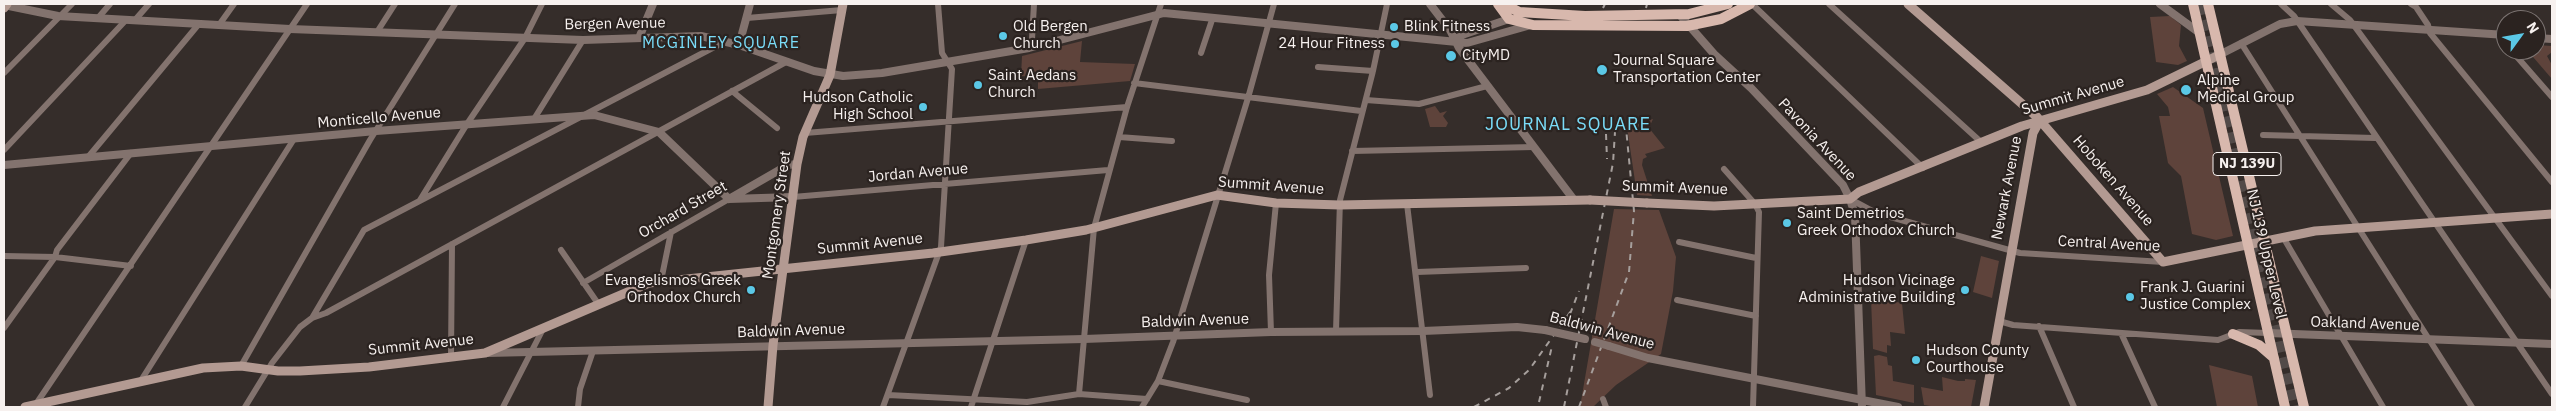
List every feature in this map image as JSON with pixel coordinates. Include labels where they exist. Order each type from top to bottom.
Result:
[{"type":"main road","points":[[1498,4],[1510,20],[1533,25],[1636,24],[1687,26],[1721,19],[1751,4]]},
{"type":"main road","points":[[1504,4],[1512,10],[1520,12],[1585,16]]},
{"type":"main road","points":[[1510,20],[1679,14],[1706,11],[1728,4]]},
{"type":"main road","points":[[1687,26],[1695,21],[1724,11],[1732,4]]},
{"type":"main road","points":[[1908,4],[2040,120]]},
{"type":"main road","name":"NJ 139 Upper Level","points":[[2194,4],[2285,407]]},
{"type":"main road","name":"NJ 139 Upper Level","points":[[2208,4],[2216,44],[2221,54],[2266,241],[2286,334]]},
{"type":"main road","name":"Montgomery Street","points":[[768,407],[773,345],[785,269],[797,164],[805,133],[830,75],[843,7]]},
{"type":"main road","points":[[1636,24],[1648,21],[1666,21],[1679,14]]},
{"type":"main road","name":"Summit Avenue","points":[[25,407],[36,404],[55,403],[203,368],[241,366],[268,370],[300,371],[368,366],[485,353],[649,283],[941,252],[1026,240],[1094,228],[1217,195],[1276,203],[1340,205],[1590,200],[1714,206],[1850,199],[1859,192],[2040,120],[2147,90],[2221,54]]},
{"type":"main road","name":"Newark Avenue","points":[[1984,407],[2033,133],[2040,120]]},
{"type":"main road","name":"Hoboken Avenue","points":[[2040,120],[2163,262]]},
{"type":"main road","name":"Central Avenue","points":[[2163,262],[2315,231],[2552,214]]},
{"type":"main road","points":[[2233,334],[2259,345],[2274,358]]},
{"type":"main road","name":"NJ 139U","points":[[2286,334],[2304,407]]},
{"type":"street","points":[[4,73],[72,4]]},
{"type":"street","points":[[98,18],[110,4]]},
{"type":"street","points":[[134,20],[149,4]]},
{"type":"street","points":[[219,25],[234,4]]},
{"type":"street","points":[[36,404],[213,146],[307,4]]},
{"type":"street","points":[[377,32],[395,4]]},
{"type":"street","points":[[241,366],[376,131],[455,4]]},
{"type":"street","points":[[420,201],[467,124],[525,38],[542,4]]},
{"type":"street","points":[[639,38],[653,4]]},
{"type":"street","points":[[739,45],[750,4]]},
{"type":"street","points":[[883,407],[941,252],[952,69],[942,53],[938,4]]},
{"type":"street","points":[[1034,4],[1032,39],[1035,47]]},
{"type":"street","points":[[1079,394],[1094,228],[1118,136],[1161,4]]},
{"type":"street","points":[[1142,407],[1158,381],[1175,335],[1248,98],[1274,4]]},
{"type":"street","points":[[1336,330],[1340,205],[1373,71],[1387,4]]},
{"type":"street","points":[[1430,4],[1450,30],[1454,40],[1574,200]]},
{"type":"street","points":[[1751,4],[1923,168]]},
{"type":"street","points":[[1829,4],[1981,142]]},
{"type":"street","points":[[2163,4],[2201,34]]},
{"type":"street","points":[[2280,4],[2297,20],[2375,138],[2552,394]]},
{"type":"street","points":[[2332,4],[2353,24],[2552,296]]},
{"type":"street","points":[[2411,4],[2416,7],[2428,29],[2552,182]]},
{"type":"street","name":"Bergen Avenue","points":[[5,5],[61,16],[198,25],[436,36],[583,40],[701,36],[739,45],[830,75],[859,76],[1035,47],[1157,14],[1454,40],[1467,43],[1533,25]]},
{"type":"street","points":[[747,18],[843,7]]},
{"type":"street","name":"Pavonia Avenue","points":[[1679,14],[1687,26],[1843,185],[1850,199],[1855,215],[1862,404]]},
{"type":"street","points":[[1202,52],[1213,18]]},
{"type":"street","points":[[4,150],[126,20]]},
{"type":"street","name":"Bergen Avenue","points":[[1454,40],[1462,35],[1510,20]]},
{"type":"street","name":"Summit Avenue","points":[[2221,54],[2280,24],[2297,20],[2496,35]]},
{"type":"street","points":[[89,156],[198,25]]},
{"type":"street","points":[[534,119],[583,40]]},
{"type":"street","points":[[312,318],[364,230],[724,42]]},
{"type":"street","points":[[2241,43],[2472,407]]},
{"type":"street","points":[[2520,60],[2552,97]]},
{"type":"street","points":[[245,407],[268,370],[300,327],[312,318],[326,313],[786,62]]},
{"type":"street","points":[[1318,67],[1373,71]]},
{"type":"street","points":[[1134,83],[1362,111]]},
{"type":"street","points":[[1366,100],[1419,104],[1488,86]]},
{"type":"street","points":[[732,91],[777,128]]},
{"type":"street","points":[[805,133],[1127,108]]},
{"type":"street","name":"Monticello Avenue","points":[[4,165],[376,131],[594,115],[658,132],[729,199]]},
{"type":"street","points":[[2263,135],[2375,138]]},
{"type":"street","points":[[1118,136],[1172,142]]},
{"type":"street","points":[[140,382],[294,139]]},
{"type":"street","points":[[1352,151],[1534,147]]},
{"type":"street","points":[[4,328],[55,257],[58,250],[131,153]]},
{"type":"street","name":"Orchard Street","points":[[584,283],[788,165],[797,164]]},
{"type":"street","points":[[1724,169],[1755,204],[1759,212],[1756,258],[1753,407]]},
{"type":"street","name":"Jordan Avenue","points":[[729,199],[793,197],[1108,170]]},
{"type":"street","name":"Central Avenue","points":[[1850,199],[1876,213],[2011,250],[2163,262]]},
{"type":"street","points":[[1271,332],[1269,275],[1276,203]]},
{"type":"street","points":[[1407,204],[1417,272],[1430,395]]},
{"type":"street","points":[[661,281],[671,232]]},
{"type":"street","points":[[2284,237],[2383,407]]},
{"type":"street","points":[[971,407],[1026,240]]},
{"type":"street","points":[[1678,242],[1756,258]]},
{"type":"street","points":[[451,357],[452,244]]},
{"type":"street","points":[[561,250],[599,305]]},
{"type":"street","points":[[4,256],[55,257],[131,266]]},
{"type":"street","points":[[1417,272],[1526,268]]},
{"type":"street","points":[[1677,300],[1756,316]]},
{"type":"street","name":"Oakland Avenue","points":[[1998,321],[2013,325],[2218,340],[2242,332],[2552,344]]},
{"type":"street","points":[[2039,326],[2074,407]]},
{"type":"street","name":"Baldwin Avenue","points":[[485,353],[592,354],[773,345],[1084,339],[1336,330],[1423,331],[1517,327],[1545,330],[1585,339],[1648,358],[1754,379],[1862,404],[1898,407]]},
{"type":"street","points":[[503,407],[543,329]]},
{"type":"street","points":[[2121,333],[2155,407]]},
{"type":"street","points":[[578,407],[580,389],[592,354]]},
{"type":"street","points":[[1158,381],[1247,400]]},
{"type":"street","points":[[888,395],[1028,402],[1079,394],[1147,399]]},
{"type":"street","points":[[1604,399],[1606,407]]},
{"type":"shaded area","points":[[2170,16],[2181,25],[2179,46],[2187,61],[2178,65],[2156,62],[2150,17]]},
{"type":"shaded area","points":[[1082,41],[1080,62],[1135,64],[1130,81],[1038,89],[1038,77],[1021,76],[1022,56]]},
{"type":"shaded area","points":[[2546,46],[2552,46],[2552,52],[2547,56],[2552,65],[2552,79],[2536,60],[2546,60]]},
{"type":"shaded area","points":[[2173,87],[2203,108],[2233,236],[2216,240],[2192,234],[2181,176],[2168,163],[2159,116],[2170,116],[2168,107],[2157,94]]},
{"type":"shaded area","points":[[1435,106],[1440,113],[1447,111],[1443,116],[1448,123],[1446,127],[1430,127],[1425,109]]},
{"type":"shaded area","points":[[1653,119],[1649,128],[1665,148],[1645,154],[1647,157],[1643,159],[1642,165],[1652,196],[1637,195],[1627,127]]},
{"type":"shaded area","points":[[1614,209],[1659,210],[1676,257],[1673,291],[1661,354],[1616,385],[1593,407],[1580,407]]},
{"type":"shaded area","points":[[1981,256],[1999,261],[1992,298],[1973,292]]},
{"type":"shaded area","points":[[1875,298],[1902,303],[1905,334],[1890,332],[1891,346],[1887,345],[1887,353],[1873,349],[1871,299]]},
{"type":"shaded area","points":[[1874,356],[1887,357],[1888,365],[1892,366],[1893,381],[1914,385],[1914,403],[1876,395]]},
{"type":"shaded area","points":[[2209,365],[2252,376],[2258,407],[2217,407]]},
{"type":"shaded area","points":[[1942,377],[1958,381],[1965,381],[1965,379],[1976,380],[1971,407],[1924,405],[1921,387],[1943,391]]},
{"type":"tunnel","points":[[2200,4],[2294,407]]},
{"type":"railway","points":[[1603,8],[1605,4]]},
{"type":"railway","points":[[1646,8],[1647,4]]},
{"type":"railway","points":[[1579,407],[1629,272],[1634,211],[1626,128]]},
{"type":"railway","points":[[1564,407],[1613,163],[1615,132]]},
{"type":"railway","points":[[1606,134],[1607,159]]},
{"type":"railway","points":[[1572,310],[1579,291]]},
{"type":"railway","points":[[1474,407],[1509,388],[1529,370],[1572,310]]},
{"type":"railway","points":[[1570,314],[1572,310]]},
{"type":"railway","points":[[1539,402],[1552,346]]},
{"type":"place","name":"Blink Fitness","points":[[1394,27]]},
{"type":"place","name":"Old Bergen Church","points":[[1003,36]]},
{"type":"place","name":"24 Hour Fitness","points":[[1395,44]]},
{"type":"place","name":"CityMD","points":[[1451,56]]},
{"type":"place","name":"Journal Square Transportation Center","points":[[1602,70]]},
{"type":"place","name":"Saint Aedans Church","points":[[978,85]]},
{"type":"place","name":"Alpine Medical Group","points":[[2186,90]]},
{"type":"place","name":"Hudson Catholic High School","points":[[923,107]]},
{"type":"place","name":"Saint Demetrios Greek Orthodox Church","points":[[1787,223]]},
{"type":"place","name":"Evangelismos Greek Orthodox Church","points":[[751,290]]},
{"type":"place","name":"Hudson Vicinage Administrative Building","points":[[1965,290]]},
{"type":"place","name":"Frank J. Guarini Justice Complex","points":[[2130,297]]},
{"type":"place","name":"Hudson County Courthouse","points":[[1916,360]]},
{"type":"district","name":"MCGINLEY SQUARE","points":[[721,43]]},
{"type":"district","name":"JOURNAL SQUARE","points":[[1568,125]]}]
